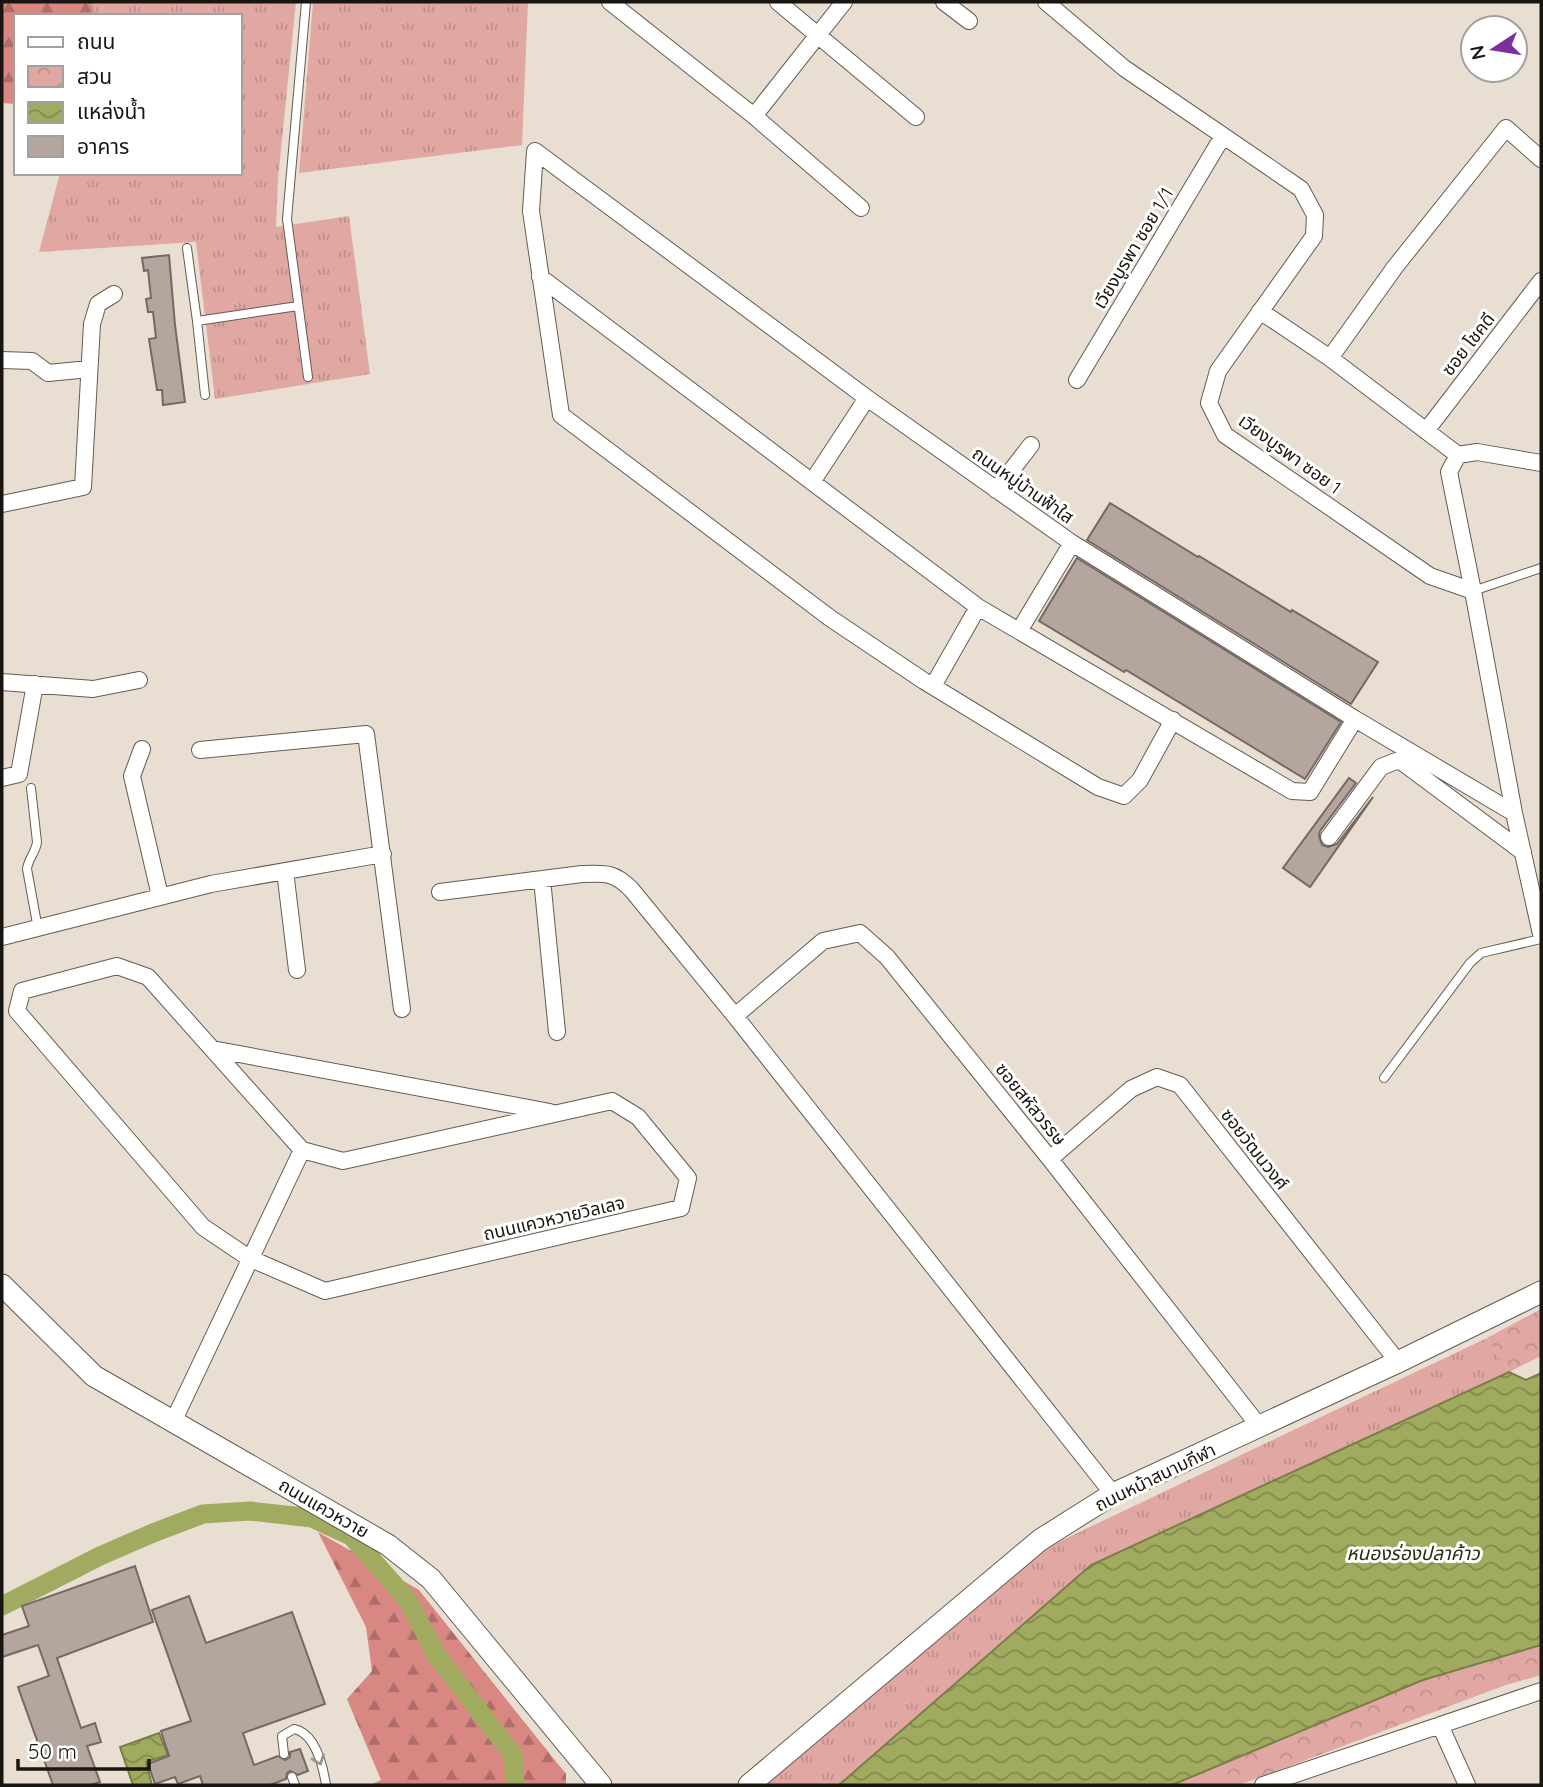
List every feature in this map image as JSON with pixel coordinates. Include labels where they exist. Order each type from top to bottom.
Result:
[{"type":"street","points":[[610,2],[754,116],[861,208]]},
{"type":"street","points":[[778,2],[916,117]]},
{"type":"street","points":[[754,116],[844,2]]},
{"type":"street","points":[[944,2],[969,21]]},
{"type":"street","name":"เวียงบูรพา ซอย 1","points":[[1046,2],[1124,68],[1301,189],[1315,215],[1314,236],[1218,371],[1209,403],[1225,435],[1430,576],[1473,591]]},
{"type":"street","points":[[1331,358],[1395,267],[1506,128],[1541,159]]},
{"type":"street","name":"เวียงบูรพา ซอย 1/1","points":[[1077,380],[1223,136]]},
{"type":"street","name":"ถนนหมู่บ้านฟ้าใส","points":[[541,277],[531,211],[535,151],[867,398],[1072,543],[1355,719],[1514,813]]},
{"type":"street","points":[[541,277],[978,607],[1292,792],[1310,792],[1355,719]]},
{"type":"street","points":[[541,277],[561,415],[830,618],[933,686],[1098,787],[1124,796],[1140,780],[1173,720]]},
{"type":"street","name":"ซอย โชคดี","points":[[1426,431],[1541,281]]},
{"type":"street","points":[[2,504],[83,487],[92,324],[98,304],[114,294]]},
{"type":"street","points":[[1260,311],[1331,358],[1458,455],[1477,452],[1541,463]]},
{"type":"street","points":[[2,360],[32,361],[48,373],[89,369]]},
{"type":"street","points":[[812,482],[867,398]]},
{"type":"street","points":[[996,490],[1031,444]]},
{"type":"street","points":[[1458,455],[1449,472],[1514,813],[1541,934]]},
{"type":"street","points":[[1019,631],[1072,543]]},
{"type":"street","points":[[933,686],[978,607]]},
{"type":"street","points":[[2,682],[93,689],[139,680]]},
{"type":"street","points":[[2,778],[19,774],[34,684]]},
{"type":"street","points":[[200,750],[366,734],[402,1009]]},
{"type":"street","points":[[142,749],[132,776],[160,896]]},
{"type":"street","points":[[1329,836],[1381,767],[1396,761],[1402,762],[1523,852]]},
{"type":"street","points":[[2,937],[211,884],[383,854]]},
{"type":"street","points":[[285,871],[297,970]]},
{"type":"street","points":[[440,892],[602,873],[619,877],[735,1016],[1113,1494]]},
{"type":"street","points":[[542,880],[557,1032]]},
{"type":"street","name":"ซอยสหัสวรรษ","points":[[735,1016],[823,941],[860,933],[887,957],[1051,1159],[1259,1426]]},
{"type":"street","name":"ถนนแควหวายวิลเลจ","points":[[117,966],[148,977],[212,1049],[302,1150],[344,1161],[612,1101],[638,1117],[688,1178],[681,1208],[325,1292],[250,1258],[203,1227],[17,1011],[22,991],[117,966]]},
{"type":"street","name":"ถนนแควหวายวิลเลจ","points":[[212,1049],[557,1113]]},
{"type":"street","name":"ซอยวัฒนวงศ์","points":[[1051,1159],[1131,1089],[1157,1077],[1180,1085],[1398,1362]]},
{"type":"street","points":[[173,1422],[302,1150]]},
{"type":"street","name":"ถนนแควหวาย","points":[[2,1285],[94,1376],[388,1545],[430,1579],[601,1785]]},
{"type":"street","name":"ถนนหน้าสนามกีฬา","points":[[749,1785],[1040,1539],[1113,1494],[1398,1362],[1541,1292]]},
{"type":"street","points":[[1263,1785],[1295,1780],[1440,1725],[1541,1691]]},
{"type":"street","points":[[1440,1725],[1467,1785]]},
{"type":"lane","points":[[306,2],[287,219],[308,377]]},
{"type":"lane","points":[[187,248],[205,395]]},
{"type":"lane","points":[[197,321],[298,306]]},
{"type":"lane","points":[[1473,591],[1541,568]]},
{"type":"lane","points":[[30,788],[37,849],[27,869],[38,929]]},
{"type":"lane","points":[[1384,1078],[1470,963],[1481,953],[1541,939]]},
{"type":"lane","points":[[284,1754],[282,1736],[294,1729],[303,1731],[310,1737],[326,1785]]},
{"type":"green space","points":[[2,2],[93,2],[91,14],[14,14],[14,104],[2,103]]},
{"type":"green space","points":[[93,2],[296,2],[278,179],[276,227],[349,216],[370,374],[215,399],[196,242],[39,252],[59,175],[242,175],[242,14],[91,14]]},
{"type":"green space","points":[[313,2],[528,2],[522,145],[299,173]]},
{"type":"green space","points":[[1541,1309],[1541,1356],[1509,1372],[1487,1338]]},
{"type":"green space","points":[[1487,1338],[1509,1372],[1091,1565],[839,1785],[763,1785],[1050,1546]]},
{"type":"green space","points":[[318,1532],[419,1590],[566,1774],[566,1785],[370,1785],[381,1780],[347,1699],[372,1671],[366,1627]]},
{"type":"green space","points":[[1541,1645],[1541,1675],[1503,1686],[1239,1785],[1172,1785],[1423,1680]]},
{"type":"water","name":"หนองร่องปลาค้าว","points":[[1509,1372],[1526,1380],[1541,1373],[1541,1645],[1423,1680],[1172,1785],[839,1785],[1091,1565]]},
{"type":"water","points":[[159,1733],[168,1755],[146,1762],[152,1785],[133,1785],[120,1747]]},
{"type":"building","points":[[169,255],[185,402],[163,405],[162,390],[157,390],[149,339],[156,338],[153,312],[148,312],[146,299],[151,298],[148,270],[144,271],[142,258]]},
{"type":"building","points":[[1110,503],[1378,662],[1351,704],[1087,540]]},
{"type":"building","points":[[1077,558],[1341,722],[1305,779],[1126,670],[1124,672],[1039,621]]},
{"type":"building","points":[[1349,778],[1356,783],[1320,831],[1322,845],[1328,847],[1337,844],[1373,797],[1310,887],[1283,868]]},
{"type":"building","points":[[135,1566],[153,1622],[57,1658],[81,1728],[95,1723],[101,1742],[87,1746],[100,1782],[90,1785],[53,1785],[18,1687],[49,1676],[38,1645],[2,1657],[2,1635],[29,1626],[22,1606]]},
{"type":"building","points":[[189,1596],[206,1643],[292,1612],[325,1704],[243,1733],[254,1765],[278,1756],[285,1760],[290,1757],[290,1752],[300,1749],[308,1771],[298,1775],[290,1771],[286,1779],[270,1785],[203,1785],[200,1776],[178,1784],[175,1777],[155,1784],[148,1764],[169,1756],[161,1731],[191,1721],[152,1610]]},
{"type":"waterway","points":[[2,1606],[100,1556],[203,1514],[250,1511],[312,1518],[351,1536],[407,1599],[437,1656],[513,1755],[515,1785]]}]
